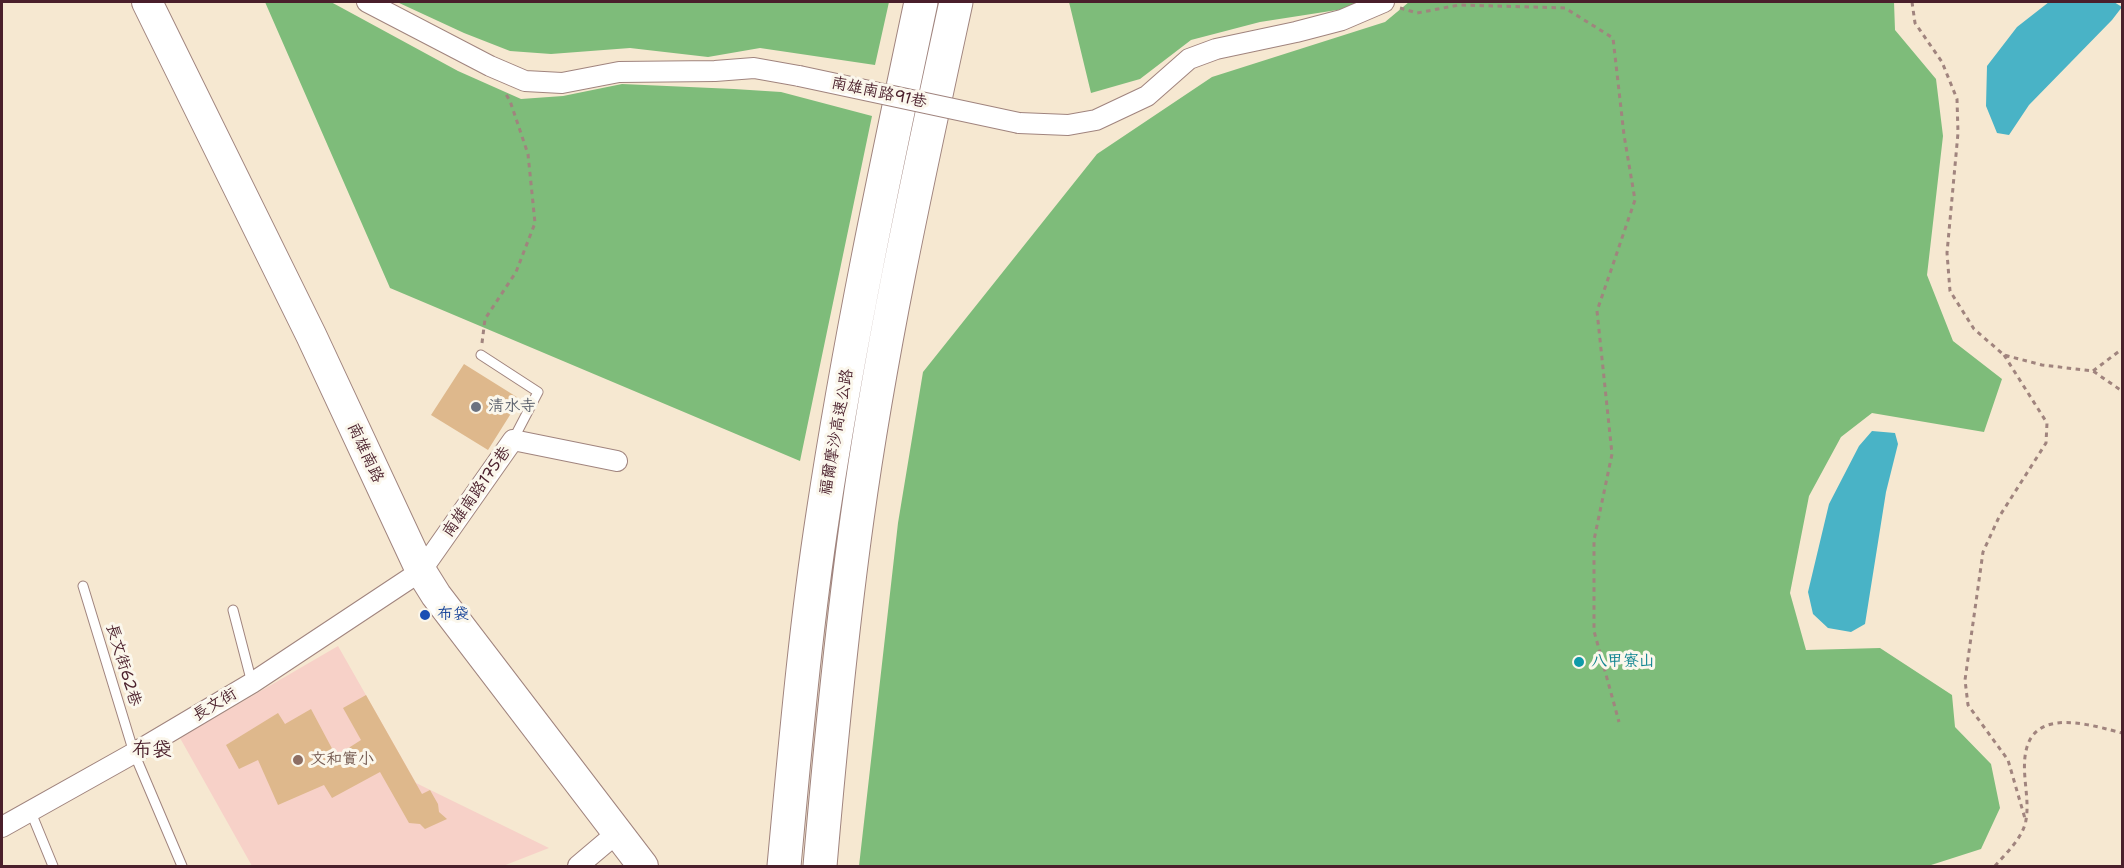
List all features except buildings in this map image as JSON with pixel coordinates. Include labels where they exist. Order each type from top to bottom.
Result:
[{"type":"highway","name":"福爾摩沙高速公路","points":[[784,867],[804,654],[823,514],[870,244],[921,2]]},
{"type":"highway","name":"福爾摩沙高速公路","points":[[819,867],[838,660],[857,517],[901,257],[956,2]]},
{"type":"main road","name":"南雄南路","points":[[147,2],[311,335],[421,571],[436,595],[643,867]]},
{"type":"street","name":"南雄南路91巷","points":[[367,2],[490,66],[525,81],[562,83],[619,72],[715,71],[754,68],[1019,123],[1068,125],[1096,120],[1147,96],[1189,59],[1216,49],[1342,20],[1383,2]]},
{"type":"street","name":"南雄南路175巷","points":[[421,571],[513,440],[617,461]]},
{"type":"street","name":"長文街","points":[[2,827],[134,753],[252,682],[421,571]]},
{"type":"street","points":[[578,867],[617,833]]},
{"type":"lane","points":[[481,355],[538,392],[513,440]]},
{"type":"lane","name":"長文街62巷","points":[[83,586],[134,753],[182,867]]},
{"type":"lane","points":[[232,610],[252,682]]},
{"type":"lane","points":[[30,810],[53,867]]},
{"type":"path","points":[[1383,2],[1417,13],[1459,5],[1565,8],[1613,38],[1624,135],[1635,200],[1597,311],[1612,454],[1594,540],[1594,631],[1619,722]]},
{"type":"path","points":[[1912,2],[1915,23],[1942,62],[1957,99],[1958,133],[1947,253],[1950,291],[1974,329],[2004,355],[2047,423],[2046,443],[1999,517],[1983,552],[1965,680],[1968,705],[2008,760],[2026,822]]},
{"type":"path","points":[[481,355],[485,319],[516,272],[535,223],[528,154],[510,101],[490,66]]},
{"type":"path","points":[[2093,370],[2122,349]]},
{"type":"path","points":[[2004,355],[2042,365],[2093,370],[2122,391]]},
{"type":"path","points":[[1995,866],[2015,844],[2026,822],[2026,750],[2035,732],[2049,724],[2064,722],[2083,723],[2122,733]]},
{"type":"shaded area","name":"文和實小","points":[[338,646],[416,783],[549,848],[503,866],[252,866],[180,738]]},
{"type":"green space","points":[[265,2],[331,2],[458,71],[521,99],[563,96],[622,84],[734,89],[781,92],[872,116],[800,461],[390,288]]},
{"type":"green space","points":[[397,2],[889,2],[875,65],[760,48],[708,57],[630,48],[551,54],[510,51]]},
{"type":"green space","points":[[1069,2],[1358,2],[1350,8],[1260,22],[1191,40],[1140,79],[1091,93]]},
{"type":"green space","points":[[1409,2],[1894,2],[1895,30],[1936,79],[1943,136],[1927,275],[1953,341],[2002,379],[1984,432],[1872,413],[1841,437],[1809,496],[1790,593],[1806,650],[1880,648],[1952,695],[1955,727],[1991,764],[2000,808],[1981,849],[1928,866],[859,866],[898,523],[923,372],[1097,154],[1212,77],[1385,22]]},
{"type":"water","points":[[2049,2],[2114,2],[2122,7],[2029,105],[2009,135],[1997,133],[1986,106],[1987,66],[2017,27]]},
{"type":"water","points":[[1872,431],[1895,433],[1898,444],[1886,492],[1865,624],[1851,632],[1828,628],[1813,614],[1808,592],[1829,504],[1859,446]]},
{"type":"place","name":"清水寺","points":[[476,407]]},
{"type":"place","name":"布袋","points":[[425,615]]},
{"type":"place","name":"八甲寮山","points":[[1579,662]]},
{"type":"place","name":"文和實小","points":[[298,760]]},
{"type":"district","name":"布袋","points":[[152,751]]}]
